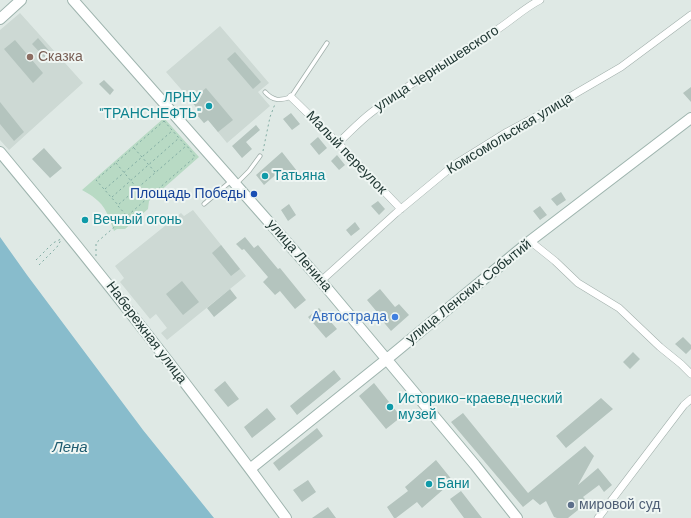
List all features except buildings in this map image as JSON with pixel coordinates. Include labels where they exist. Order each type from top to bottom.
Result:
[{"type":"street","points":[[0,19],[21,0]]},
{"type":"street","name":"улица Ленина","points":[[73,0],[321,281],[387,359],[516,518]]},
{"type":"street","name":"улица Чернышевского","points":[[338,143],[371,113],[394,96],[471,45],[501,28],[540,0]]},
{"type":"street","name":"Комсомольская улица","points":[[321,281],[401,209],[454,165],[507,132],[621,67],[691,15]]},
{"type":"street","name":"Малый переулок","points":[[290,97],[338,143],[401,209]]},
{"type":"street","name":"улица Ленских Событий","points":[[250,469],[387,359],[530,241],[691,118]]},
{"type":"street","name":"Набережная улица","points":[[0,152],[92,263],[286,518]]},
{"type":"street","points":[[530,241],[555,261],[578,283],[619,308],[691,374]]},
{"type":"street","points":[[598,518],[684,405],[691,399]]},
{"type":"lane","points":[[265,92],[270,97],[278,100],[290,97],[327,43]]},
{"type":"lane","points":[[204,204],[249,171],[260,156]]},
{"type":"path","points":[[260,156],[266,145],[272,112],[278,100]]},
{"type":"path","points":[[92,263],[96,258],[96,243],[195,157],[164,121],[96,180],[127,216]]},
{"type":"path","points":[[105,190],[173,131]]},
{"type":"path","points":[[111,197],[179,138]]},
{"type":"path","points":[[118,206],[186,146]]},
{"type":"path","points":[[134,147],[156,172]]},
{"type":"path","points":[[115,163],[137,188]]},
{"type":"path","points":[[36,260],[53,243],[63,238],[57,247],[39,265]]},
{"type":"shaded area","name":"Сказка","points":[[20,13],[83,83],[9,150],[0,140],[0,30]]},
{"type":"shaded area","points":[[220,26],[269,83],[258,92],[270,106],[227,143],[208,120],[204,123],[197,115],[200,111],[166,72]]},
{"type":"shaded area","points":[[193,210],[246,276],[167,340],[161,333],[167,328],[156,314],[150,319],[120,282],[124,278],[115,266],[181,213],[184,216]]},
{"type":"green space","points":[[164,118],[199,157],[149,201],[148,209],[125,229],[117,229],[114,231],[109,217],[100,202],[82,190]]},
{"type":"water","name":"Лена","points":[[0,237],[143,430],[214,518],[0,518]]},
{"type":"place","name":"Сказка","points":[[30,57]]},
{"type":"place","name":"ЛРНУ \"ТРАНСНЕФТЬ\"","points":[[209,106]]},
{"type":"place","name":"Татьяна","points":[[265,176]]},
{"type":"place","name":"Площадь Победы","points":[[254,194]]},
{"type":"place","name":"Вечный огонь","points":[[85,220]]},
{"type":"place","name":"Автострада","points":[[395,317]]},
{"type":"place","name":"Историко-краеведческий музей","points":[[390,407]]},
{"type":"place","name":"Бани","points":[[429,484]]},
{"type":"place","name":"мировой суд","points":[[571,505]]}]
